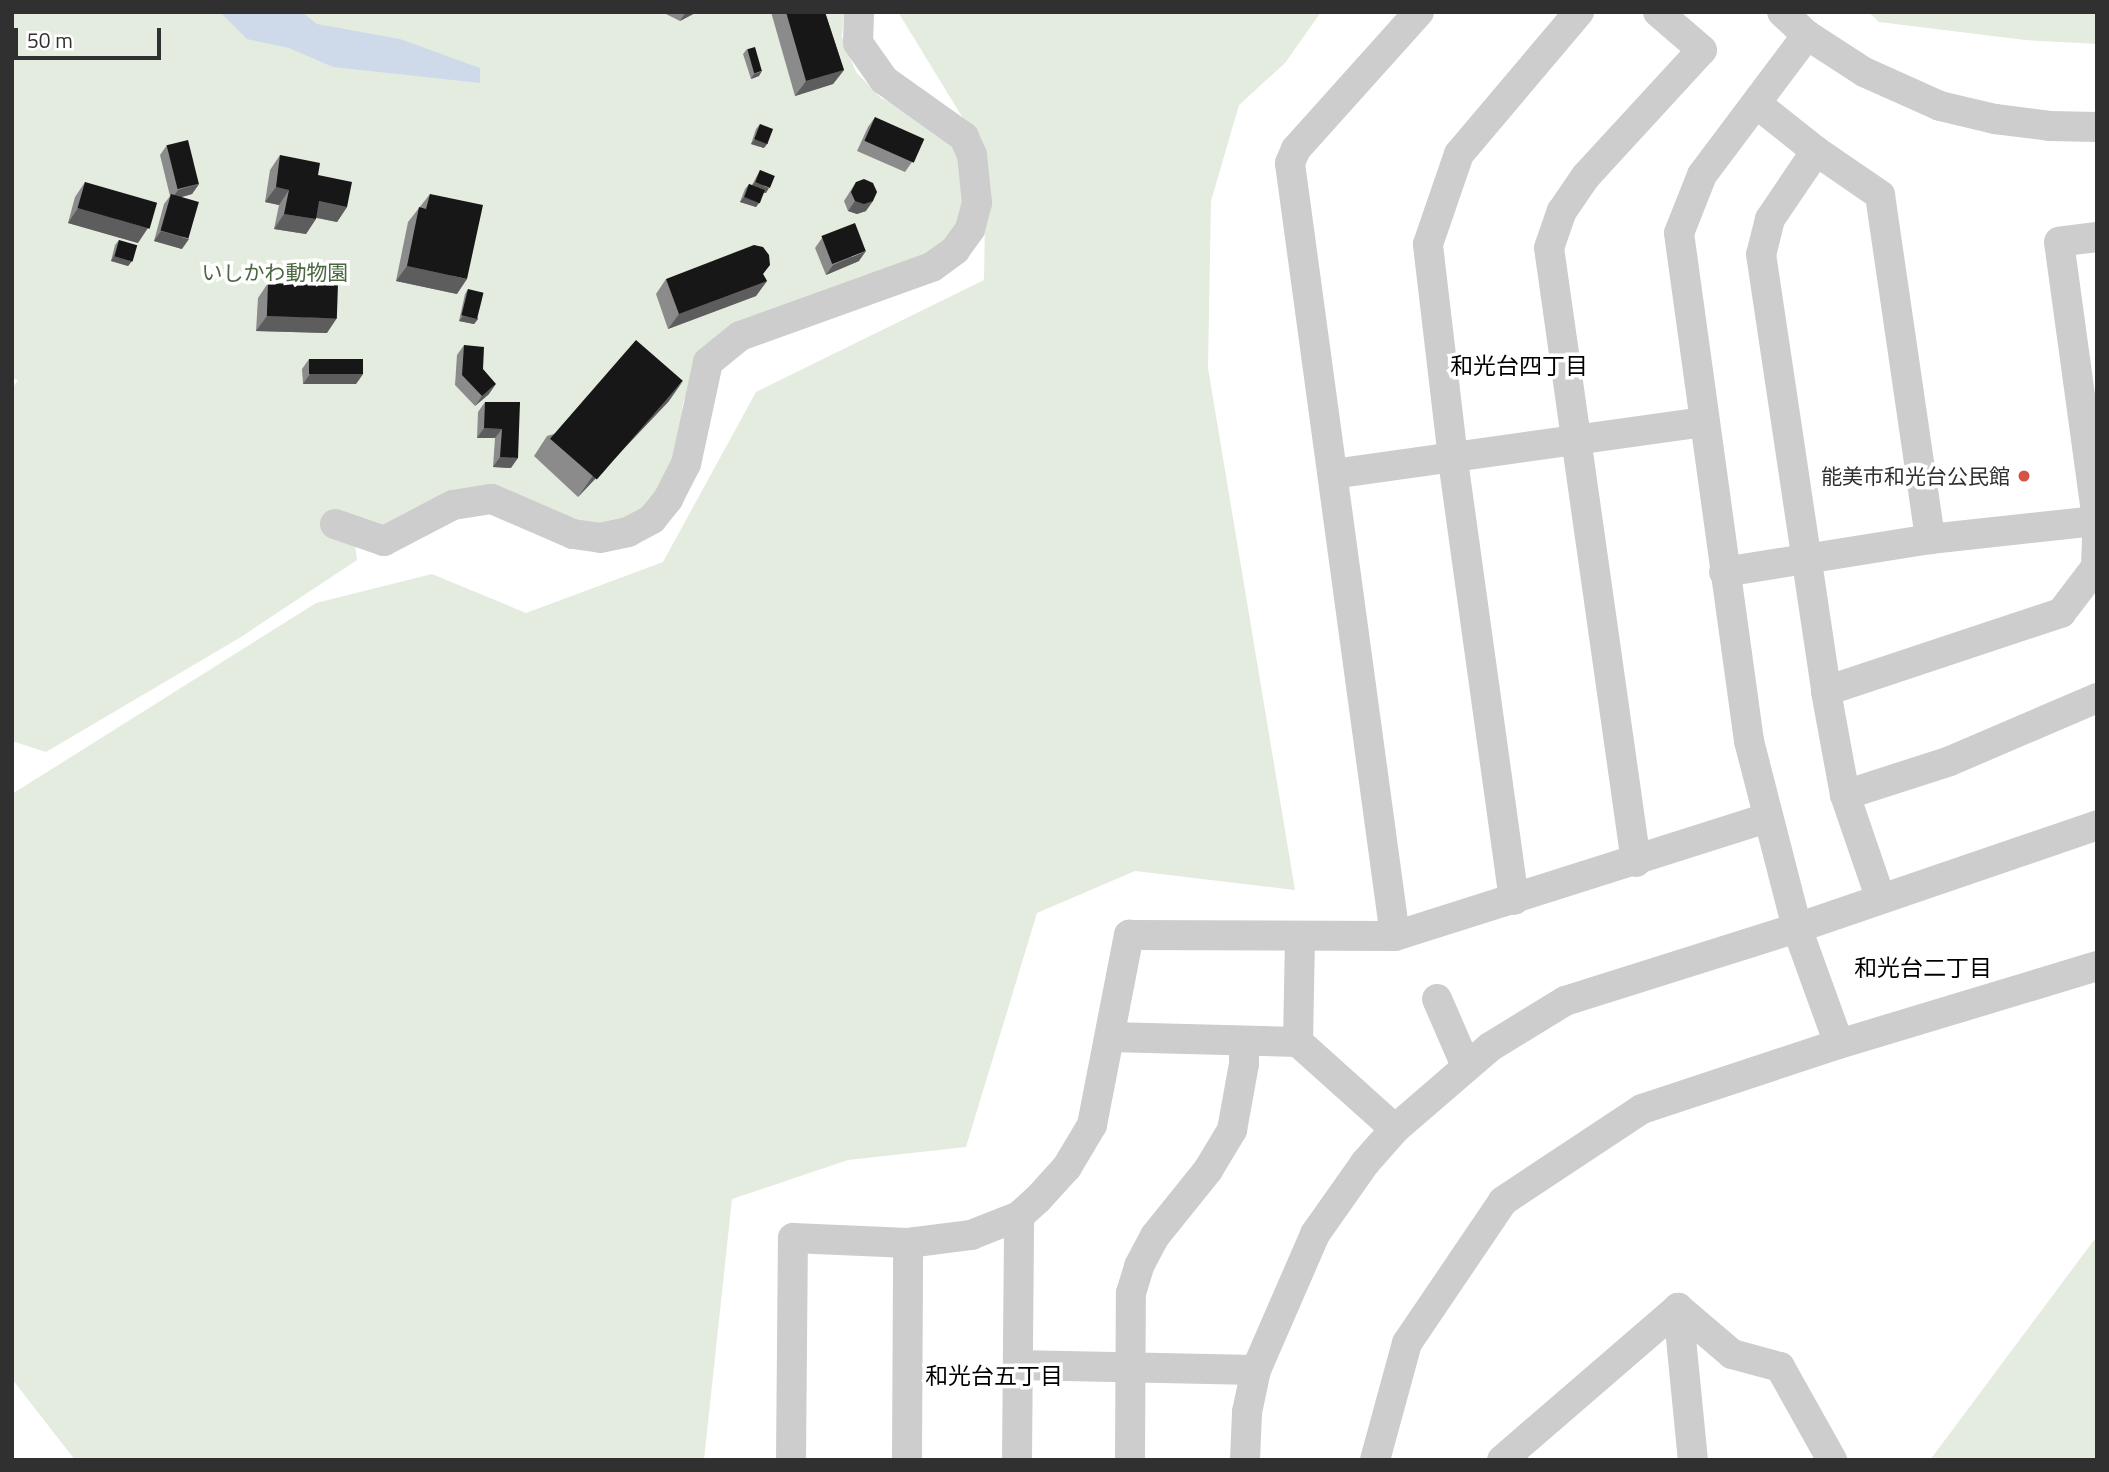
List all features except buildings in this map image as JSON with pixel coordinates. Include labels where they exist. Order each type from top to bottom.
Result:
[{"type":"street","points":[[335,524],[384,541],[453,505],[492,499],[573,534],[600,538],[628,532],[652,519],[668,499],[686,464],[708,362],[740,336],[932,267],[955,250],[970,229],[977,203],[972,155],[964,137],[884,80],[858,43],[859,12]]},
{"type":"street","points":[[1395,936],[1290,163],[1296,149],[1419,12]]},
{"type":"street","points":[[1514,900],[1453,458],[1428,244],[1459,154],[1579,12]]},
{"type":"street","points":[[1636,862],[1549,247],[1562,211],[1586,176],[1702,50],[1658,12]]},
{"type":"street","points":[[1782,12],[1807,35],[1864,72],[1940,106],[1995,119],[2050,126],[2097,127]]},
{"type":"street","points":[[1807,35],[1702,175],[1679,233],[1749,741],[1797,928],[1839,1044]]},
{"type":"street","points":[[1760,98],[1763,109],[1816,151],[1880,195],[1930,539]]},
{"type":"street","points":[[1816,151],[1770,219],[1761,254],[1826,691],[1845,795],[1880,897]]},
{"type":"street","points":[[1724,572],[1930,539],[2097,520],[2059,242],[2097,237]]},
{"type":"street","points":[[1333,474],[1704,422]]},
{"type":"street","points":[[1826,691],[2061,613],[2096,567],[2097,531]]},
{"type":"street","points":[[1845,795],[1950,761],[2097,698]]},
{"type":"street","points":[[791,1460],[793,1238],[908,1243],[971,1235],[1019,1216],[1067,1167],[1092,1125],[1129,935],[1395,936],[1636,862],[1768,818]]},
{"type":"street","points":[[1245,1460],[1247,1412],[1256,1370],[1315,1234],[1365,1163],[1395,1129],[1490,1047],[1565,1001],[1797,928],[1880,897],[2097,825]]},
{"type":"street","points":[[1298,1042],[1300,937]]},
{"type":"street","points":[[1375,1460],[1407,1343],[1503,1201],[1642,1109],[1839,1044],[2097,966]]},
{"type":"street","points":[[1437,999],[1466,1066]]},
{"type":"street","points":[[1110,1037],[1298,1042],[1395,1129]]},
{"type":"street","points":[[1130,1460],[1131,1293],[1139,1266],[1155,1236],[1208,1170],[1232,1130],[1244,1064],[1244,1041]]},
{"type":"street","points":[[1017,1460],[1019,1216]]},
{"type":"street","points":[[907,1460],[908,1243]]},
{"type":"street","points":[[1502,1460],[1678,1308]]},
{"type":"street","points":[[1678,1308],[1693,1460]]},
{"type":"street","points":[[1678,1308],[1732,1354],[1780,1367],[1832,1460]]},
{"type":"street","points":[[1018,1365],[1256,1370]]},
{"type":"green space","name":"いしかわ動物園","points":[[12,12],[844,12],[842,37],[856,72],[881,98],[916,115],[952,143],[964,171],[967,211],[949,238],[919,260],[703,351],[683,403],[674,464],[664,490],[625,522],[588,526],[499,487],[393,527],[352,521],[357,560],[241,637],[46,752],[12,741],[12,389],[18,380],[12,378]]},
{"type":"green space","points":[[898,12],[1321,12],[1285,63],[1239,105],[1211,201],[1208,368],[1295,890],[1135,871],[1037,913],[966,1147],[848,1160],[732,1199],[704,1460],[75,1460],[12,1379],[12,794],[316,603],[432,574],[526,613],[663,562],[756,392],[984,280],[986,156]]},
{"type":"green space","points":[[1868,12],[2097,12],[2097,44],[2025,40],[1879,22]]},
{"type":"green space","points":[[2097,1236],[2097,1460],[1930,1460]]},
{"type":"water","points":[[220,12],[302,12],[317,24],[400,39],[480,68],[480,83],[333,67],[289,48],[247,39]]},
{"type":"place","name":"能美市和光台公民館","points":[[2024,476]]},
{"type":"district","name":"和光台四丁目","points":[[1519,366]]},
{"type":"district","name":"和光台二丁目","points":[[1923,968]]},
{"type":"district","name":"和光台五丁目","points":[[994,1376]]}]
